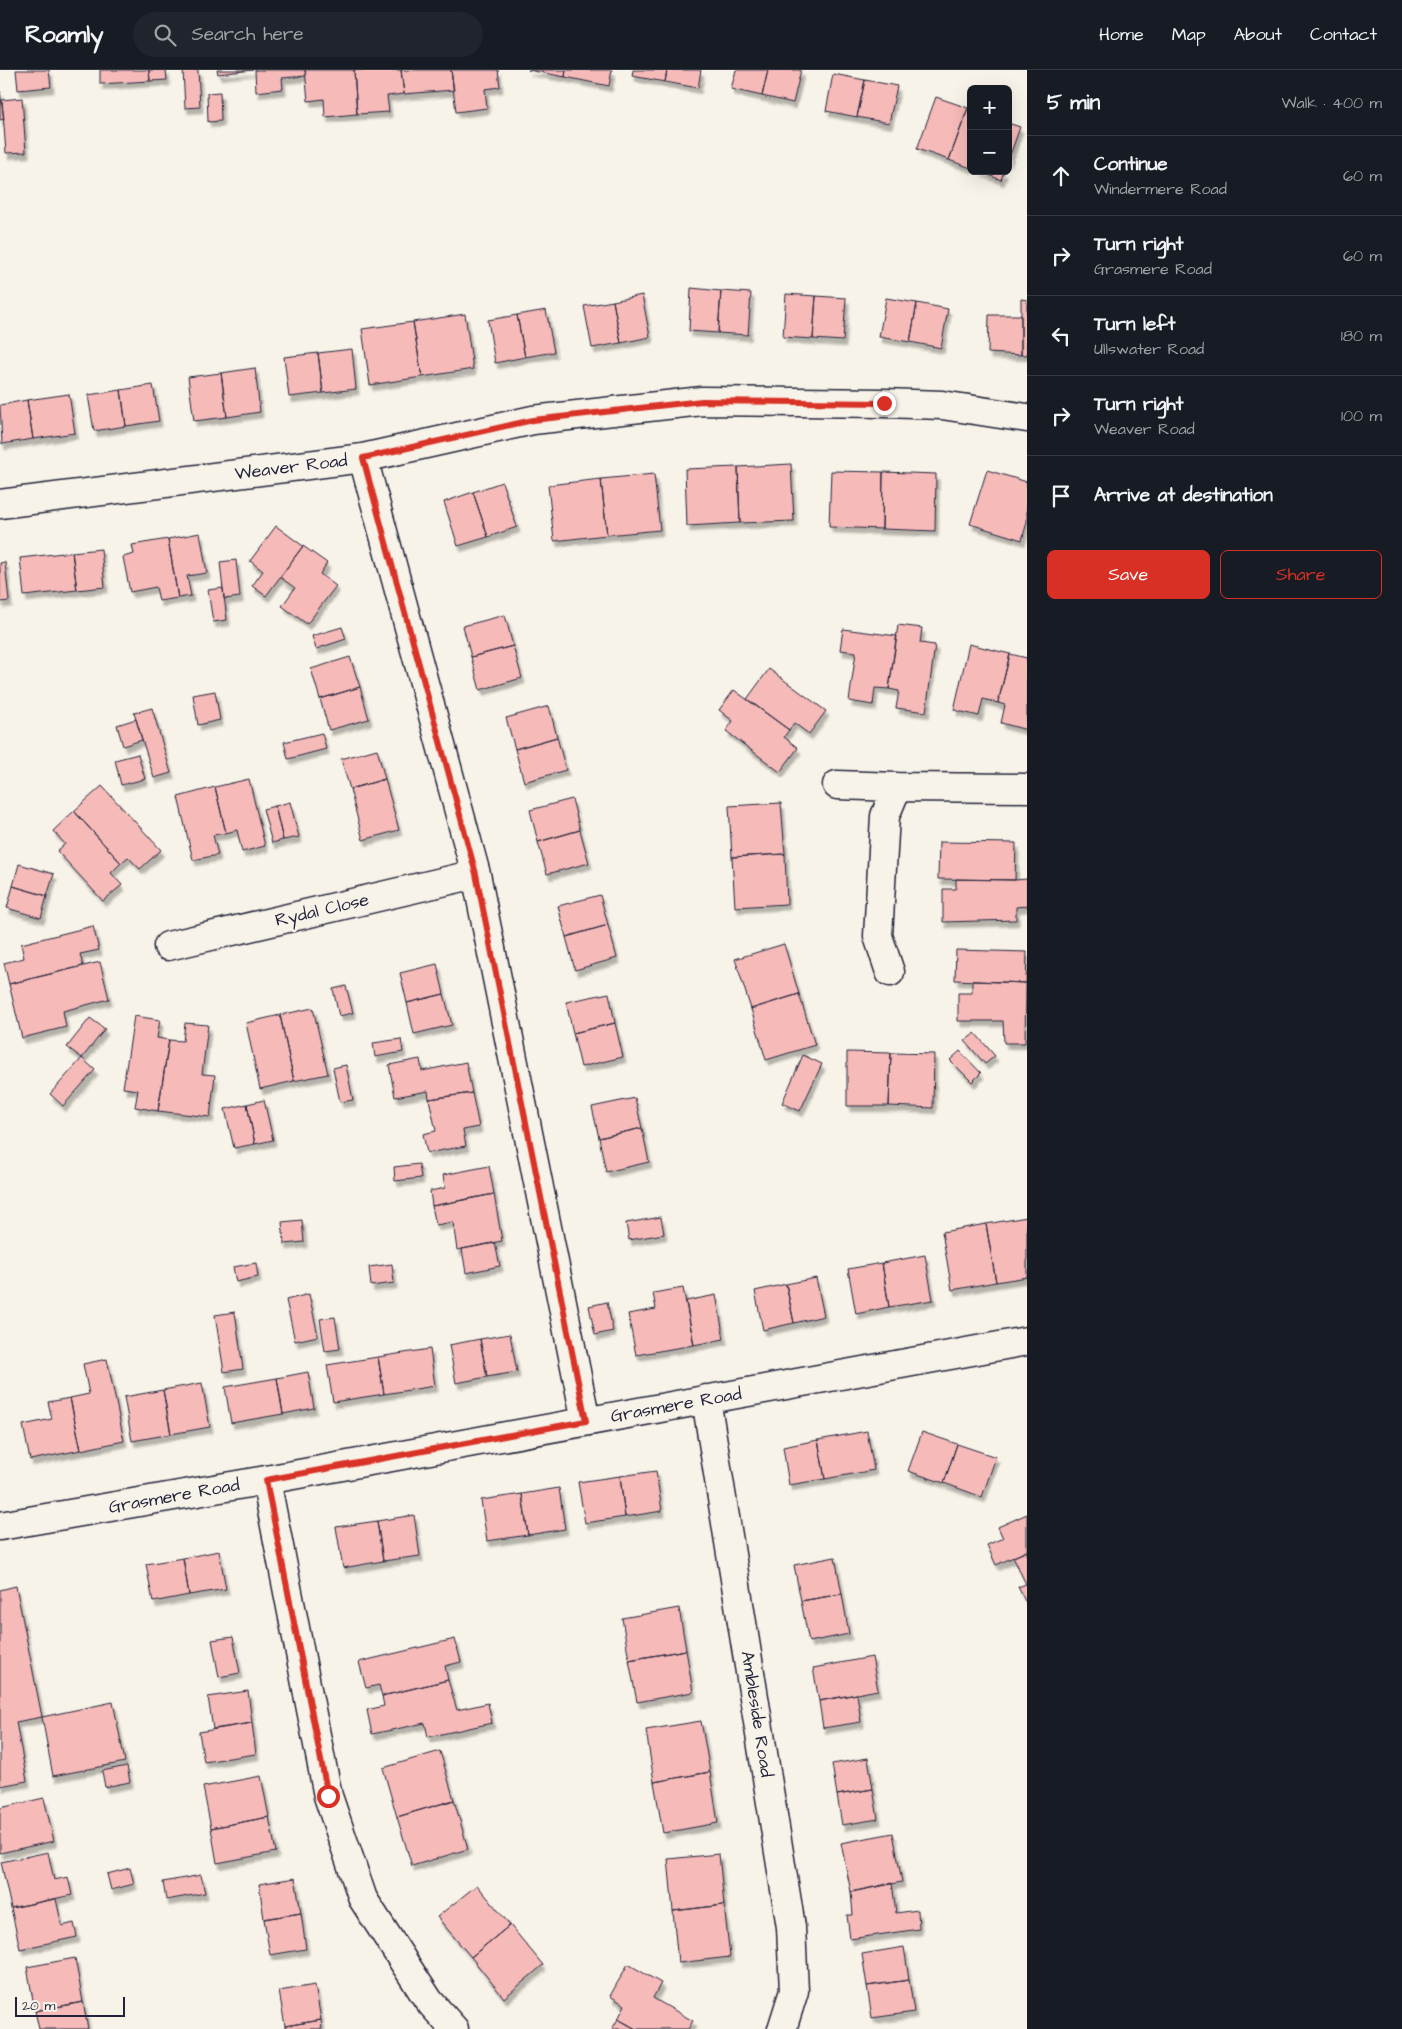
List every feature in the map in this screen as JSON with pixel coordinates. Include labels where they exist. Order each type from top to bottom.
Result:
[{"type":"street","name":"Weaver Road","points":[[0,504],[363,458],[533,420],[702,401],[932,405],[1027,418]]},
{"type":"street","points":[[363,458],[476,874],[586,1421]]},
{"type":"street","points":[[837,785],[1027,788]]},
{"type":"street","points":[[890,972],[878,936],[885,816],[897,787]]},
{"type":"street","name":"Rydal Close","points":[[168,946],[476,874]]},
{"type":"street","name":"Grasmere Road","points":[[0,1526],[266,1480],[1027,1342]]},
{"type":"street","name":"Ambleside Road","points":[[706,1399],[791,1927],[794,1991],[782,2029]]},
{"type":"street","points":[[266,1480],[328,1796],[363,1899],[429,2001],[454,2029]]},
{"type":"building","points":[[16,70],[49,70],[51,87],[18,90]]},
{"type":"building","points":[[100,70],[149,70],[150,81],[100,84]]},
{"type":"building","points":[[149,70],[166,70],[167,80],[150,81]]},
{"type":"building","points":[[183,70],[198,70],[200,107],[185,108]]},
{"type":"building","points":[[217,70],[253,70],[218,74]]},
{"type":"building","points":[[255,70],[305,70],[306,76],[282,78],[283,89],[256,92]]},
{"type":"building","points":[[305,70],[354,70],[357,114],[325,117],[324,99],[308,101]]},
{"type":"building","points":[[354,70],[401,70],[404,94],[387,96],[389,112],[357,114]]},
{"type":"building","points":[[401,70],[451,70],[454,90],[404,94]]},
{"type":"building","points":[[451,70],[498,70],[500,87],[485,89],[487,108],[456,112]]},
{"type":"building","points":[[528,70],[566,70],[565,77]]},
{"type":"building","points":[[566,70],[612,70],[609,86],[565,77]]},
{"type":"building","points":[[633,70],[667,70],[665,82],[632,76]]},
{"type":"building","points":[[667,70],[701,70],[698,88],[665,82]]},
{"type":"building","points":[[736,70],[768,70],[762,96],[731,89]]},
{"type":"building","points":[[768,70],[801,70],[793,103],[762,96]]},
{"type":"building","points":[[833,74],[865,80],[857,117],[826,111]]},
{"type":"building","points":[[865,80],[897,86],[889,123],[857,117]]},
{"type":"building","points":[[0,91],[4,119],[0,120]]},
{"type":"building","points":[[220,92],[221,121],[208,122],[207,93]]},
{"type":"building","points":[[936,97],[967,108],[949,160],[917,149]]},
{"type":"building","points":[[22,98],[26,152],[6,153],[2,100]]},
{"type":"building","points":[[967,111],[967,167],[949,160]]},
{"type":"building","points":[[1012,124],[1020,127],[1012,150]]},
{"type":"building","points":[[989,175],[1003,175],[1001,180]]},
{"type":"building","points":[[691,288],[721,291],[718,333],[689,331]]},
{"type":"building","points":[[721,291],[751,293],[748,335],[718,333]]},
{"type":"building","points":[[786,294],[816,296],[813,339],[783,337]]},
{"type":"building","points":[[642,295],[650,337],[621,343],[613,301]]},
{"type":"building","points":[[816,296],[846,298],[843,341],[813,339]]},
{"type":"building","points":[[886,298],[917,303],[910,342],[879,337]]},
{"type":"building","points":[[1021,299],[1027,300],[1027,355],[1021,355]]},
{"type":"building","points":[[613,301],[621,343],[592,348],[584,306]]},
{"type":"building","points":[[917,303],[948,309],[941,348],[910,342]]},
{"type":"building","points":[[546,310],[554,352],[525,357],[517,315]]},
{"type":"building","points":[[465,314],[473,369],[422,377],[413,322]]},
{"type":"building","points":[[517,315],[525,357],[495,363],[488,320]]},
{"type":"building","points":[[989,315],[1021,315],[1021,355],[988,353]]},
{"type":"building","points":[[413,322],[422,377],[370,385],[362,329]]},
{"type":"building","points":[[352,349],[356,389],[323,393],[318,353]]},
{"type":"building","points":[[318,353],[323,393],[289,397],[284,357]]},
{"type":"building","points":[[255,368],[260,412],[227,417],[221,373]]},
{"type":"building","points":[[221,373],[227,417],[194,421],[188,377]]},
{"type":"building","points":[[153,385],[159,421],[126,426],[121,390]]},
{"type":"building","points":[[121,390],[126,426],[94,431],[88,395]]},
{"type":"building","points":[[69,394],[75,433],[33,439],[27,400]]},
{"type":"building","points":[[27,400],[33,439],[2,444],[0,405]]},
{"type":"building","points":[[791,464],[794,521],[740,523],[738,467]]},
{"type":"building","points":[[738,467],[740,523],[687,526],[685,469]]},
{"type":"building","points":[[987,470],[1027,482],[1027,522],[1022,540],[970,524]]},
{"type":"building","points":[[831,471],[883,472],[882,529],[829,527]]},
{"type":"building","points":[[883,472],[936,474],[935,531],[882,529]]},
{"type":"building","points":[[654,474],[660,530],[607,535],[601,479]]},
{"type":"building","points":[[601,479],[607,535],[554,541],[548,485]]},
{"type":"building","points":[[502,482],[517,527],[488,537],[473,492]]},
{"type":"building","points":[[473,492],[488,537],[458,546],[444,502]]},
{"type":"building","points":[[276,526],[303,546],[266,596],[252,586],[263,571],[250,561]]},
{"type":"building","points":[[200,533],[207,573],[187,576],[191,596],[178,598],[168,539]]},
{"type":"building","points":[[168,539],[178,598],[159,601],[156,587],[130,592],[123,557],[134,554],[132,545]]},
{"type":"building","points":[[303,546],[327,563],[320,574],[336,586],[307,624],[282,606],[295,588],[280,577]]},
{"type":"building","points":[[101,549],[105,587],[77,590],[72,552]]},
{"type":"building","points":[[72,552],[77,590],[24,596],[20,558]]},
{"type":"building","points":[[236,560],[240,597],[224,599],[220,562]]},
{"type":"building","points":[[5,562],[9,601],[0,602],[0,563]]},
{"type":"building","points":[[223,588],[227,620],[213,622],[208,590]]},
{"type":"building","points":[[505,615],[513,646],[471,657],[463,626]]},
{"type":"building","points":[[898,625],[922,628],[920,643],[935,645],[926,712],[896,708],[899,691],[889,689]]},
{"type":"building","points":[[342,627],[346,639],[316,649],[312,636]]},
{"type":"building","points":[[843,629],[897,636],[889,689],[875,688],[873,705],[849,701],[856,652],[840,650]]},
{"type":"building","points":[[969,644],[1010,654],[998,703],[983,699],[979,716],[954,710]]},
{"type":"building","points":[[513,646],[522,678],[480,690],[471,657]]},
{"type":"building","points":[[1010,654],[1027,658],[1027,730],[1001,723],[1005,705],[998,703]]},
{"type":"building","points":[[350,657],[360,687],[320,699],[311,669]]},
{"type":"building","points":[[769,669],[826,711],[809,734],[794,723],[789,730],[747,699]]},
{"type":"building","points":[[360,687],[369,719],[329,730],[320,699]]},
{"type":"building","points":[[734,690],[789,730],[784,737],[798,748],[780,772],[726,731],[733,721],[719,710]]},
{"type":"building","points":[[215,691],[220,720],[198,725],[193,695]]},
{"type":"building","points":[[549,706],[557,737],[515,749],[506,718]]},
{"type":"building","points":[[152,708],[171,773],[154,778],[134,713]]},
{"type":"building","points":[[136,719],[142,740],[123,746],[117,725]]},
{"type":"building","points":[[322,733],[326,749],[288,759],[284,742]]},
{"type":"building","points":[[557,737],[566,770],[524,782],[515,749]]},
{"type":"building","points":[[377,749],[385,779],[350,789],[341,759]]},
{"type":"building","points":[[138,754],[145,779],[121,785],[115,760]]},
{"type":"building","points":[[249,779],[265,846],[242,852],[237,830],[226,833],[215,787]]},
{"type":"building","points":[[385,779],[399,830],[363,840],[350,789]]},
{"type":"building","points":[[102,786],[161,850],[140,869],[128,857],[121,863],[74,811]]},
{"type":"building","points":[[215,787],[226,833],[213,835],[218,855],[193,860],[178,797]]},
{"type":"building","points":[[572,799],[580,830],[538,842],[530,810]]},
{"type":"building","points":[[290,802],[299,837],[283,840],[275,806]]},
{"type":"building","points":[[781,803],[785,854],[732,857],[729,806]]},
{"type":"building","points":[[275,806],[283,840],[272,843],[263,809]]},
{"type":"building","points":[[74,811],[121,863],[111,873],[122,885],[103,901],[57,851],[65,844],[53,831]]},
{"type":"building","points":[[580,830],[589,863],[547,874],[538,842]]},
{"type":"building","points":[[939,842],[1016,843],[1015,880],[938,879]]},
{"type":"building","points":[[785,854],[787,904],[735,907],[732,857]]},
{"type":"building","points":[[19,864],[54,874],[47,896],[13,886]]},
{"type":"building","points":[[956,879],[1027,879],[1027,906],[1016,907],[1016,920],[943,922],[943,889],[956,889]]},
{"type":"building","points":[[13,886],[47,896],[41,918],[7,908]]},
{"type":"building","points":[[600,895],[608,925],[566,937],[558,906]]},
{"type":"building","points":[[608,925],[617,958],[575,970],[566,937]]},
{"type":"building","points":[[93,926],[99,950],[80,954],[83,966],[9,984],[4,963],[24,958],[21,944]]},
{"type":"building","points":[[784,944],[799,994],[751,1009],[735,959]]},
{"type":"building","points":[[956,950],[1027,952],[1026,983],[955,980]]},
{"type":"building","points":[[100,962],[109,999],[63,1011],[66,1027],[22,1038],[9,984]]},
{"type":"building","points":[[437,964],[444,994],[407,1003],[400,973]]},
{"type":"building","points":[[972,981],[1026,983],[1025,1043],[1004,1043],[1003,1021],[958,1021],[958,993],[972,993]]},
{"type":"building","points":[[346,986],[353,1013],[339,1016],[333,989]]},
{"type":"building","points":[[609,993],[615,1023],[573,1033],[566,1002]]},
{"type":"building","points":[[444,994],[452,1025],[414,1034],[407,1003]]},
{"type":"building","points":[[799,994],[815,1045],[766,1060],[751,1009]]},
{"type":"building","points":[[313,1008],[328,1074],[294,1081],[280,1015]]},
{"type":"building","points":[[280,1015],[294,1081],[260,1089],[246,1023]]},
{"type":"building","points":[[134,1016],[160,1020],[157,1038],[169,1040],[158,1111],[135,1107],[138,1090],[123,1088]]},
{"type":"building","points":[[90,1018],[105,1029],[82,1058],[67,1047]]},
{"type":"building","points":[[185,1023],[208,1025],[202,1074],[215,1075],[210,1117],[158,1111],[169,1040],[183,1041]]},
{"type":"building","points":[[615,1023],[623,1057],[581,1067],[573,1033]]},
{"type":"building","points":[[975,1033],[995,1056],[985,1064],[965,1041]]},
{"type":"building","points":[[401,1039],[403,1052],[375,1057],[373,1043]]},
{"type":"building","points":[[960,1051],[981,1073],[972,1082],[950,1060]]},
{"type":"building","points":[[847,1052],[891,1053],[889,1106],[847,1106]]},
{"type":"building","points":[[891,1053],[934,1054],[933,1108],[889,1106]]},
{"type":"building","points":[[803,1055],[822,1064],[800,1111],[782,1103]]},
{"type":"building","points":[[82,1058],[95,1070],[63,1106],[50,1094]]},
{"type":"building","points":[[420,1059],[422,1071],[466,1062],[472,1093],[429,1099],[428,1091],[395,1097],[389,1065]]},
{"type":"building","points":[[346,1065],[353,1100],[340,1102],[333,1068]]},
{"type":"building","points":[[472,1093],[479,1127],[463,1130],[466,1146],[427,1153],[423,1134],[436,1131],[429,1099]]},
{"type":"building","points":[[635,1098],[642,1128],[599,1138],[592,1107]]},
{"type":"building","points":[[264,1100],[273,1140],[255,1144],[247,1104]]},
{"type":"building","points":[[247,1104],[255,1144],[234,1148],[225,1109]]},
{"type":"building","points":[[642,1128],[649,1162],[606,1172],[599,1138]]},
{"type":"building","points":[[419,1164],[421,1178],[395,1181],[394,1167]]},
{"type":"building","points":[[489,1166],[494,1194],[432,1206],[430,1191],[445,1188],[443,1175]]},
{"type":"building","points":[[494,1194],[502,1241],[457,1250],[453,1222],[436,1225],[432,1206]]},
{"type":"building","points":[[661,1217],[664,1234],[629,1240],[626,1223]]},
{"type":"building","points":[[1027,1217],[1027,1277],[996,1282],[986,1224]]},
{"type":"building","points":[[302,1220],[304,1242],[284,1244],[282,1222]]},
{"type":"building","points":[[986,1224],[996,1282],[952,1290],[942,1232]]},
{"type":"building","points":[[495,1243],[500,1266],[466,1273],[462,1249]]},
{"type":"building","points":[[925,1255],[933,1300],[889,1307],[882,1263]]},
{"type":"building","points":[[256,1263],[258,1277],[236,1282],[233,1267]]},
{"type":"building","points":[[882,1263],[889,1307],[856,1314],[848,1269]]},
{"type":"building","points":[[392,1264],[394,1283],[371,1286],[369,1267]]},
{"type":"building","points":[[816,1278],[824,1316],[794,1323],[786,1284]]},
{"type":"building","points":[[786,1284],[794,1323],[763,1330],[755,1291]]},
{"type":"building","points":[[683,1288],[694,1345],[636,1355],[628,1314],[656,1309],[653,1293]]},
{"type":"building","points":[[309,1294],[318,1336],[295,1341],[286,1300]]},
{"type":"building","points":[[716,1295],[724,1339],[694,1345],[686,1301]]},
{"type":"building","points":[[607,1302],[613,1331],[595,1335],[589,1306]]},
{"type":"building","points":[[235,1312],[243,1369],[224,1372],[215,1315]]},
{"type":"building","points":[[335,1317],[340,1349],[325,1351],[320,1319]]},
{"type":"building","points":[[510,1334],[517,1372],[487,1377],[480,1339]]},
{"type":"building","points":[[480,1339],[487,1377],[456,1383],[449,1345]]},
{"type":"building","points":[[430,1349],[435,1386],[384,1394],[378,1357]]},
{"type":"building","points":[[378,1357],[384,1394],[333,1402],[327,1365]]},
{"type":"building","points":[[107,1359],[124,1441],[81,1450],[70,1398],[89,1394],[83,1364]]},
{"type":"building","points":[[308,1372],[314,1408],[283,1414],[277,1378]]},
{"type":"building","points":[[277,1378],[283,1414],[231,1423],[225,1387]]},
{"type":"building","points":[[202,1383],[210,1427],[171,1434],[163,1390]]},
{"type":"building","points":[[163,1390],[171,1434],[132,1441],[124,1397]]},
{"type":"building","points":[[70,1398],[81,1450],[30,1460],[23,1425],[52,1419],[48,1402]]},
{"type":"building","points":[[867,1431],[874,1470],[825,1479],[818,1440]]},
{"type":"building","points":[[922,1432],[957,1444],[944,1483],[908,1471]]},
{"type":"building","points":[[818,1440],[825,1479],[789,1485],[783,1447]]},
{"type":"building","points":[[957,1444],[996,1457],[982,1497],[944,1483]]},
{"type":"building","points":[[656,1471],[662,1511],[625,1517],[620,1476]]},
{"type":"building","points":[[620,1476],[625,1517],[585,1523],[578,1482]]},
{"type":"building","points":[[559,1488],[565,1529],[528,1535],[522,1494]]},
{"type":"building","points":[[522,1494],[528,1535],[487,1541],[481,1500]]},
{"type":"building","points":[[1027,1514],[1027,1551],[996,1565],[987,1545],[1003,1538],[998,1527]]},
{"type":"building","points":[[414,1515],[420,1556],[383,1561],[377,1521]]},
{"type":"building","points":[[377,1521],[383,1561],[343,1568],[336,1527]]},
{"type":"building","points":[[219,1551],[226,1589],[189,1595],[183,1558]]},
{"type":"building","points":[[1027,1551],[1027,1600],[1025,1601],[1018,1587],[1026,1584],[1013,1557]]},
{"type":"building","points":[[835,1557],[842,1594],[801,1601],[794,1565]]},
{"type":"building","points":[[183,1558],[189,1595],[153,1602],[146,1564]]},
{"type":"building","points":[[16,1586],[42,1717],[16,1722],[27,1781],[0,1786],[0,1590]]},
{"type":"building","points":[[842,1594],[849,1634],[809,1642],[801,1601]]},
{"type":"building","points":[[679,1608],[686,1650],[629,1660],[622,1618]]},
{"type":"building","points":[[233,1637],[240,1673],[219,1677],[212,1640]]},
{"type":"building","points":[[455,1639],[461,1662],[445,1666],[448,1680],[382,1696],[379,1685],[366,1688],[359,1662]]},
{"type":"building","points":[[686,1650],[693,1692],[637,1702],[629,1660]]},
{"type":"building","points":[[872,1657],[878,1690],[819,1701],[813,1668]]},
{"type":"building","points":[[448,1680],[457,1710],[488,1703],[492,1723],[428,1737],[425,1723],[372,1734],[367,1710],[384,1706],[382,1696]]},
{"type":"building","points":[[248,1691],[252,1723],[213,1729],[208,1697]]},
{"type":"building","points":[[857,1694],[861,1722],[823,1728],[819,1701]]},
{"type":"building","points":[[113,1702],[125,1762],[53,1776],[42,1717]]},
{"type":"building","points":[[701,1721],[710,1772],[654,1782],[646,1730]]},
{"type":"building","points":[[252,1723],[256,1754],[204,1762],[199,1732]]},
{"type":"building","points":[[440,1751],[454,1800],[397,1817],[383,1768]]},
{"type":"building","points":[[868,1758],[873,1789],[837,1795],[832,1764]]},
{"type":"building","points":[[127,1766],[130,1782],[105,1787],[102,1771]]},
{"type":"building","points":[[710,1772],[718,1823],[663,1833],[654,1782]]},
{"type":"building","points":[[261,1776],[269,1817],[211,1828],[203,1787]]},
{"type":"building","points":[[873,1789],[878,1819],[842,1825],[837,1795]]},
{"type":"building","points":[[44,1798],[54,1841],[0,1853],[0,1808]]},
{"type":"building","points":[[454,1800],[468,1849],[412,1866],[397,1817]]},
{"type":"building","points":[[269,1817],[276,1852],[217,1863],[211,1828]]},
{"type":"building","points":[[893,1833],[902,1882],[851,1892],[841,1843]]},
{"type":"building","points":[[48,1852],[54,1880],[68,1877],[72,1895],[11,1908],[1,1862]]},
{"type":"building","points":[[719,1854],[724,1905],[673,1911],[668,1859]]},
{"type":"building","points":[[130,1868],[134,1884],[111,1890],[107,1874]]},
{"type":"building","points":[[201,1875],[205,1893],[166,1900],[163,1882]]},
{"type":"building","points":[[295,1878],[301,1913],[264,1919],[259,1884]]},
{"type":"building","points":[[892,1883],[896,1913],[918,1910],[919,1929],[850,1939],[847,1915],[853,1915],[851,1892]]},
{"type":"building","points":[[477,1885],[510,1925],[471,1957],[437,1917]]},
{"type":"building","points":[[56,1899],[62,1926],[74,1923],[77,1937],[20,1949],[11,1908]]},
{"type":"building","points":[[724,1905],[730,1957],[678,1963],[673,1911]]},
{"type":"building","points":[[301,1913],[306,1949],[270,1955],[264,1919]]},
{"type":"building","points":[[510,1925],[543,1965],[504,1998],[471,1957]]},
{"type":"building","points":[[904,1947],[909,1980],[867,1986],[862,1954]]},
{"type":"building","points":[[75,1958],[83,2002],[35,2011],[27,1967]]},
{"type":"building","points":[[628,1964],[661,1983],[653,1998],[693,2021],[688,2029],[636,2029],[618,2019],[625,2005],[610,1996]]},
{"type":"building","points":[[909,1980],[914,2012],[872,2018],[867,1986]]},
{"type":"building","points":[[315,1985],[321,2020],[285,2026],[279,1991]]},
{"type":"building","points":[[83,2002],[88,2029],[39,2029],[35,2011]]},
{"type":"building","points":[[618,2019],[636,2029],[612,2029]]},
{"type":"building","points":[[321,2020],[322,2029],[285,2029],[285,2026]]},
{"type":"route","points":[[328,1796],[266,1480],[586,1421],[476,874],[363,458],[533,420],[702,401],[884,403]]}]
